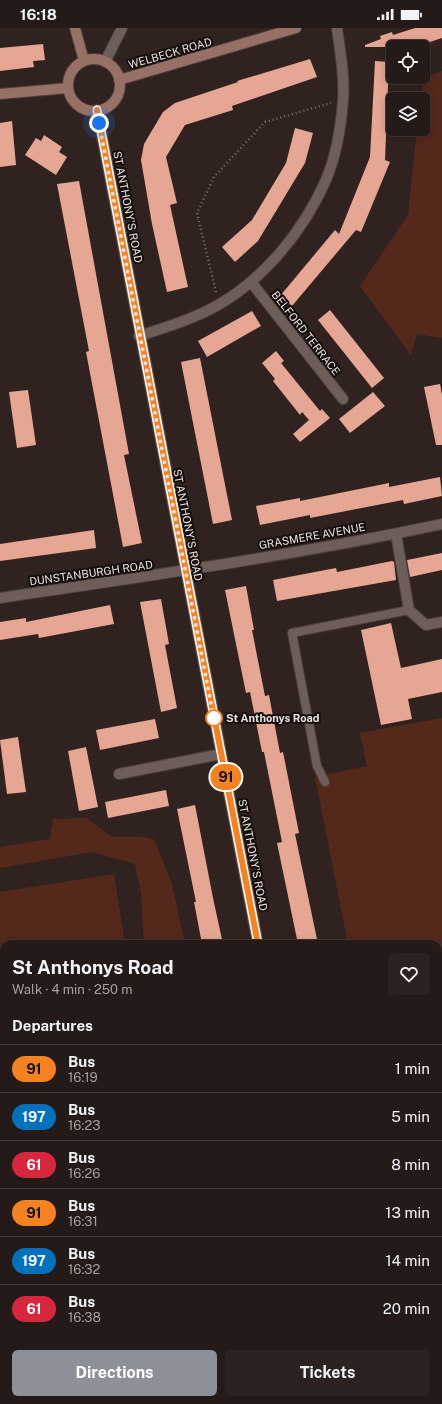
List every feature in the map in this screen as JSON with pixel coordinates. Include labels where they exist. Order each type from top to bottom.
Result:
[{"type":"street","points":[[76,28],[84,61]]},
{"type":"street","points":[[105,62],[122,28]]},
{"type":"street","name":"WELBECK ROAD","points":[[119,80],[296,28]]},
{"type":"street","points":[[139,336],[187,320],[219,305],[251,282],[286,245],[307,216],[326,179],[338,138],[343,99],[337,28]]},
{"type":"street","points":[[91,60],[105,62],[114,69],[119,80],[118,92],[112,103],[97,110],[84,109],[78,105],[73,100],[68,88],[68,81],[74,69],[84,61],[91,60]]},
{"type":"street","points":[[0,94],[68,88]]},
{"type":"street","name":"ST ANTHONY'S ROAD","points":[[97,110],[139,336],[257,940]]},
{"type":"street","name":"BELFORD TERRACE","points":[[251,282],[343,399]]},
{"type":"street","name":"GRASMERE AVENUE","points":[[185,571],[396,534],[442,524]]},
{"type":"street","points":[[396,534],[409,610],[426,626],[442,622]]},
{"type":"street","name":"DUNSTANBURGH ROAD","points":[[0,598],[185,571]]},
{"type":"street","points":[[119,774],[221,754]]},
{"type":"lane","points":[[325,782],[317,766],[292,633],[409,610]]},
{"type":"path","points":[[219,305],[197,213],[214,177],[265,122],[343,99]]},
{"type":"shaded area","points":[[442,71],[442,338],[417,334],[411,355],[360,286],[408,215],[416,136],[430,136],[430,92],[422,92],[422,84],[430,84],[430,75]]},
{"type":"shaded area","points":[[442,718],[442,940],[347,940],[315,777],[367,766],[360,733]]},
{"type":"shaded area","points":[[86,818],[112,837],[141,837],[154,839],[172,884],[184,940],[144,940],[141,893],[135,864],[92,852],[0,868],[0,847],[50,839],[53,819]]},
{"type":"shaded area","points":[[114,874],[124,940],[0,940],[0,892]]},
{"type":"building","points":[[415,28],[442,28],[442,38],[430,42],[430,40],[386,40],[386,47],[365,47],[365,45],[381,39],[380,36],[392,32],[393,35]]},
{"type":"building","points":[[43,44],[45,60],[33,61],[34,67],[0,71],[0,48]]},
{"type":"building","points":[[310,59],[317,77],[232,106],[233,110],[185,125],[166,157],[177,203],[170,205],[188,287],[167,292],[152,224],[141,160],[144,144],[163,112],[175,103],[238,82],[237,81]]},
{"type":"building","points":[[375,61],[386,62],[386,84],[388,84],[388,92],[386,92],[385,160],[390,162],[361,232],[356,230],[292,306],[280,296],[335,230],[339,234],[370,157]]},
{"type":"building","points":[[12,121],[16,165],[0,167],[0,123]]},
{"type":"building","points":[[295,128],[313,133],[305,163],[258,241],[235,262],[222,247],[252,220],[286,163]]},
{"type":"building","points":[[44,135],[62,147],[59,152],[67,157],[56,175],[25,155],[36,138],[41,141]]},
{"type":"building","points":[[79,181],[129,454],[124,455],[142,543],[123,547],[86,352],[89,351],[57,184]]},
{"type":"building","points":[[330,310],[384,378],[372,388],[318,320]]},
{"type":"building","points":[[252,311],[261,326],[207,357],[198,341]]},
{"type":"building","points":[[276,351],[284,361],[281,363],[320,411],[322,409],[330,418],[300,442],[293,434],[309,420],[302,412],[300,415],[273,381],[275,379],[262,363]]},
{"type":"building","points":[[200,358],[232,520],[213,524],[181,362]]},
{"type":"building","points":[[440,384],[442,395],[442,445],[436,445],[424,387]]},
{"type":"building","points":[[28,390],[36,445],[17,448],[9,392]]},
{"type":"building","points":[[373,392],[385,406],[350,433],[339,419]]},
{"type":"building","points":[[440,477],[442,496],[404,504],[403,500],[310,518],[310,515],[260,525],[256,506],[300,498],[300,501],[389,483],[389,487]]},
{"type":"building","points":[[94,530],[96,548],[0,561],[0,544]]},
{"type":"building","points":[[442,553],[442,570],[410,577],[407,560]]},
{"type":"building","points":[[392,561],[394,562],[396,580],[277,601],[273,580],[336,568],[337,572]]},
{"type":"building","points":[[246,586],[254,630],[252,630],[265,696],[269,695],[280,753],[283,752],[299,833],[295,834],[317,940],[297,940],[277,843],[282,842],[264,752],[262,752],[250,692],[246,693],[225,590]]},
{"type":"building","points":[[161,599],[169,644],[165,645],[177,708],[161,712],[140,602]]},
{"type":"building","points":[[110,605],[114,624],[39,638],[38,634],[0,640],[0,622],[26,618],[26,622]]},
{"type":"building","points":[[391,623],[401,668],[442,659],[442,692],[408,699],[412,719],[381,725],[361,630]]},
{"type":"building","points":[[155,719],[159,738],[100,750],[96,730]]},
{"type":"building","points":[[18,737],[26,792],[7,794],[0,740]]},
{"type":"building","points":[[86,747],[98,807],[79,811],[68,751]]},
{"type":"building","points":[[166,790],[169,806],[108,818],[105,802]]},
{"type":"building","points":[[195,805],[222,940],[201,940],[194,902],[196,902],[177,809]]},
{"type":"bus line","name":"91","points":[[97,110],[101,135],[110,171],[142,351],[257,940]]},
{"type":"place","name":"St Anthonys Road","points":[[214,718]]},
{"type":"route","points":[[99,123],[110,171],[142,351],[215,724],[214,718]]}]
